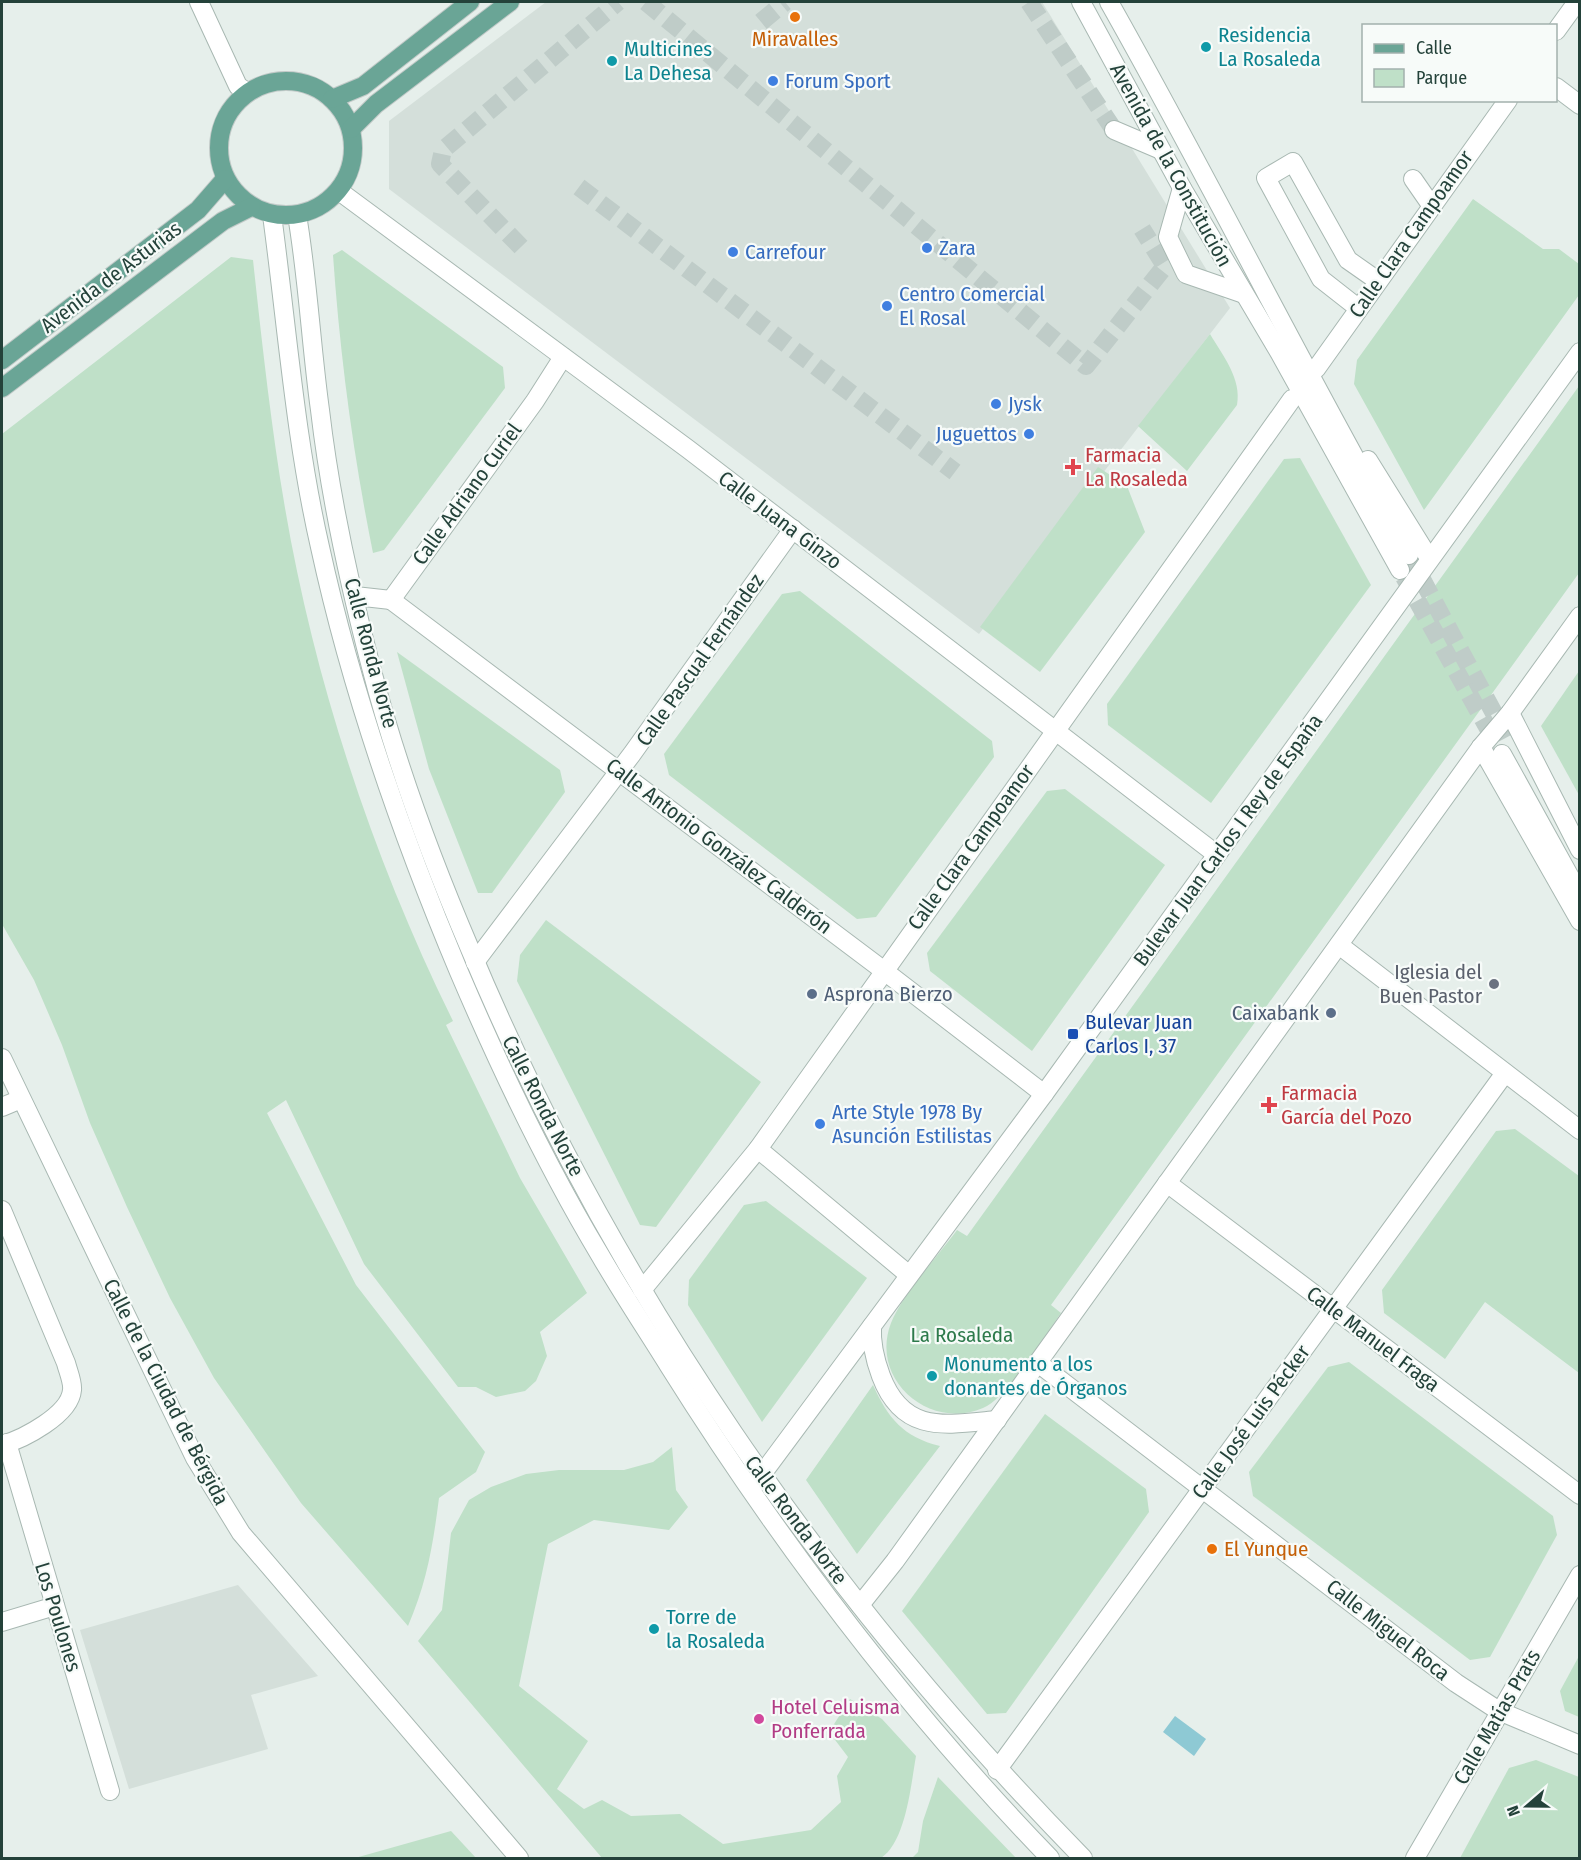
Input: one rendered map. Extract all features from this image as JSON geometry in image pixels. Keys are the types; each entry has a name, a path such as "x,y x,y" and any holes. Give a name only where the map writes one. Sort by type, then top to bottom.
{"main road":[{"path":"332,99 363,86 470,2"},
{"path":"351,129 376,104 510,2"},
{"path":"284,80 304,82 322,90 332,99 351,129 353,161 339,191 320,207 297,215 272,215 251,207 237,195 225,178 218,143 223,123 233,106 247,92 265,84 284,80"},
{"name":"Avenida de Asturias","path":"2,360 198,210 225,178"},
{"name":"Avenida de Asturias","path":"2,388 223,221 251,207"}],"street":[{"path":"199,2 238,86 247,92"},
{"name":"Avenida de la Constitución","path":"1082,2 1182,188 1405,562 1278,312 1184,134 1109,2"},
{"path":"1557,31 1577,2"},
{"path":"1557,88 1580,105"},
{"name":"Calle Clara Campoamor","path":"1316,369 1499,104"},
{"path":"1114,130 1161,150"},
{"path":"1358,308 1321,279 1266,178 1293,162 1348,261 1378,281"},
{"path":"1413,179 1431,205"},
{"path":"1182,188 1168,237 1186,274 1244,294"},
{"name":"Calle Juana Ginzo","path":"339,191 793,530 1056,729 1216,854"},
{"name":"Calle Ronda Norte","path":"272,215 296,415 320,549 351,669 401,828 488,1041 531,1128 598,1252 768,1520 864,1646 979,1784 1050,1858"},
{"name":"Calle Ronda Norte","path":"297,215 321,423 334,500 371,669 404,775 450,902 504,1030 547,1118 642,1290 705,1392 762,1476 860,1605 997,1770 1083,1858"},
{"name":"Avenida de la Constitución","path":"1278,312 1316,369 1429,558"},
{"name":"Avenida de la Constitución","path":"1264,327 1292,399 1401,597"},
{"name":"Bulevar Juan Carlos I Rey de España","path":"749,1490 762,1476 1044,1094 1580,352"},
{"name":"Calle Adriano Curiel","path":"391,600 535,401 563,357"},
{"name":"Calle Clara Campoamor","path":"642,1290 758,1149 883,970 1292,399"},
{"name":"Calle Pascual Fernández","path":"475,962 620,771 793,530"},
{"path":"355,596 391,600"},
{"name":"Calle Antonio González Calderón","path":"391,600 1044,1094"},
{"path":"860,1605 895,1561 1482,747 1579,619"},
{"path":"1510,713 1580,849"},
{"path":"1482,747 1580,921"},
{"path":"1580,871 1506,748 1580,895"},
{"path":"1339,945 1580,1130"},
{"name":"Calle de la Ciudad de Bérgida","path":"2,1058 195,1458 241,1533 519,1858"},
{"name":"Calle José Luis Pécker","path":"997,1770 1505,1073"},
{"path":"2,1107 21,1099"},
{"path":"758,1149 909,1275"},
{"name":"Calle Manuel Fraga","path":"1167,1183 1580,1495"},
{"path":"2,1210 66,1363 73,1388 69,1402 54,1417 4,1444"},
{"path":"872,1326 877,1365 887,1392 906,1414 927,1423 997,1420"},
{"name":"Calle Miguel Roca","path":"1038,1363 1456,1683 1499,1711 1580,1745"},
{"name":"Los Poulones","path":"4,1444 110,1791"},
{"name":"Calle Matías Prats","path":"1414,1858 1580,1575"},
{"path":"2,1622 55,1606"}],"shaded area":[{"name":"Centro Comercial El Rosal","path":"546,2 1042,2 1230,308 979,634 389,189 389,121"},
{"path":"238,1585 318,1676 251,1695 268,1749 129,1789 80,1630"}],"green space":[{"path":"1473,199 1543,249 1559,249 1579,264 1579,295 1424,510 1354,384 1357,360"},
{"path":"342,250 503,367 505,388 384,550 373,553 353,442 339,330 333,255"},
{"path":"231,257 253,260 275,446 285,508 313,640 351,771 398,898 453,1021 446,1025 520,1178 587,1293 540,1332 547,1356 536,1381 525,1391 496,1397 476,1387 458,1387 364,1264 286,1100 267,1113 356,1285 485,1452 476,1472 439,1498 428,1563 408,1626 301,1503 214,1378 170,1298 127,1207 90,1123 62,1045 34,980 2,924 2,434"},
{"path":"1210,334 1234,377 1238,395 1237,405 1187,471 1138,426"},
{"name":"La Rosaleda","path":"1579,386 1579,573 1051,1305 1061,1313 1014,1379 993,1402 983,1408 963,1413 943,1412 925,1406 909,1396 896,1381 889,1364 886,1344 891,1323 903,1300 957,1230 967,1236"},
{"path":"1300,458 1371,585 1211,803 1108,725 1107,704 1284,459"},
{"path":"1098,467 1127,486 1145,532 1040,672 980,627"},
{"path":"800,591 992,741 994,757 876,917 857,919 669,775 664,754 782,594"},
{"path":"397,652 560,770 565,792 492,893 478,893 429,769"},
{"path":"1580,671 1579,795 1541,726"},
{"path":"1065,789 1165,865 1032,1051 930,971 927,953 1047,791"},
{"path":"546,920 761,1082 656,1227 640,1225 517,981 520,955"},
{"path":"1515,1129 1579,1176 1579,1373 1485,1302 1445,1359 1384,1313 1382,1290 1496,1131"},
{"path":"766,1201 867,1278 762,1422 688,1305 689,1280 744,1205"},
{"path":"1349,1362 1553,1516 1557,1535 1490,1657 1470,1660 1253,1496 1249,1472 1328,1367"},
{"path":"873,1385 898,1424 916,1437 940,1446 857,1554 806,1480"},
{"path":"1045,1414 1146,1489 1149,1512 1006,1713 987,1714 902,1611"},
{"path":"672,1447 676,1490 688,1507 669,1530 594,1520 548,1544 519,1686 588,1741 557,1789 584,1809 602,1800 631,1816 680,1814 723,1844 811,1830 841,1802 837,1776 848,1757 829,1732 850,1699 882,1719 916,1756 902,1826 889,1850 881,1858 602,1858 418,1641 442,1610 451,1533 469,1500 491,1487 526,1474 559,1470 624,1470 653,1462"},
{"path":"1579,1656 1580,1717 1565,1711 1560,1691"},
{"path":"1536,1760 1579,1777 1579,1858 1460,1858 1509,1768"},
{"path":"938,1777 1016,1858 912,1858 918,1852 923,1821"},
{"path":"451,1831 476,1858 355,1858"}],"water":[{"path":"1175,1716 1206,1739 1194,1756 1163,1732"}],"tunnel":[{"path":"521,247 440,164 443,150 618,2"},
{"path":"646,2 1086,366 1165,266 1142,229"},
{"path":"761,22 785,2"},
{"path":"1029,2 1114,130"},
{"path":"579,187 955,472"},
{"path":"1409,555 1510,743"},
{"path":"1404,577 1495,741"}],"place":[{"name":"Miravalles","path":"795,17"},
{"name":"Residencia La Rosaleda","path":"1206,47"},
{"name":"Multicines La Dehesa","path":"612,61"},
{"name":"Forum Sport","path":"773,81"},
{"name":"Zara","path":"927,248"},
{"name":"Carrefour","path":"733,252"},
{"name":"Centro Comercial El Rosal","path":"887,306"},
{"name":"Jysk","path":"996,404"},
{"name":"Juguettos","path":"1029,434"},
{"name":"Farmacia La Rosaleda","path":"1073,467"},
{"name":"Iglesia del Buen Pastor","path":"1494,984"},
{"name":"Asprona Bierzo","path":"812,994"},
{"name":"Caixabank","path":"1331,1013"},
{"name":"Bulevar Juan Carlos I, 37","path":"1073,1034"},
{"name":"Farmacia García del Pozo","path":"1269,1105"},
{"name":"Arte Style 1978 By Asunción Estilistas","path":"820,1124"},
{"name":"Monumento a los donantes de Órganos","path":"932,1376"},
{"name":"El Yunque","path":"1212,1549"},
{"name":"Torre de la Rosaleda","path":"654,1629"},
{"name":"Hotel Celuisma Ponferrada","path":"759,1719"}]}
